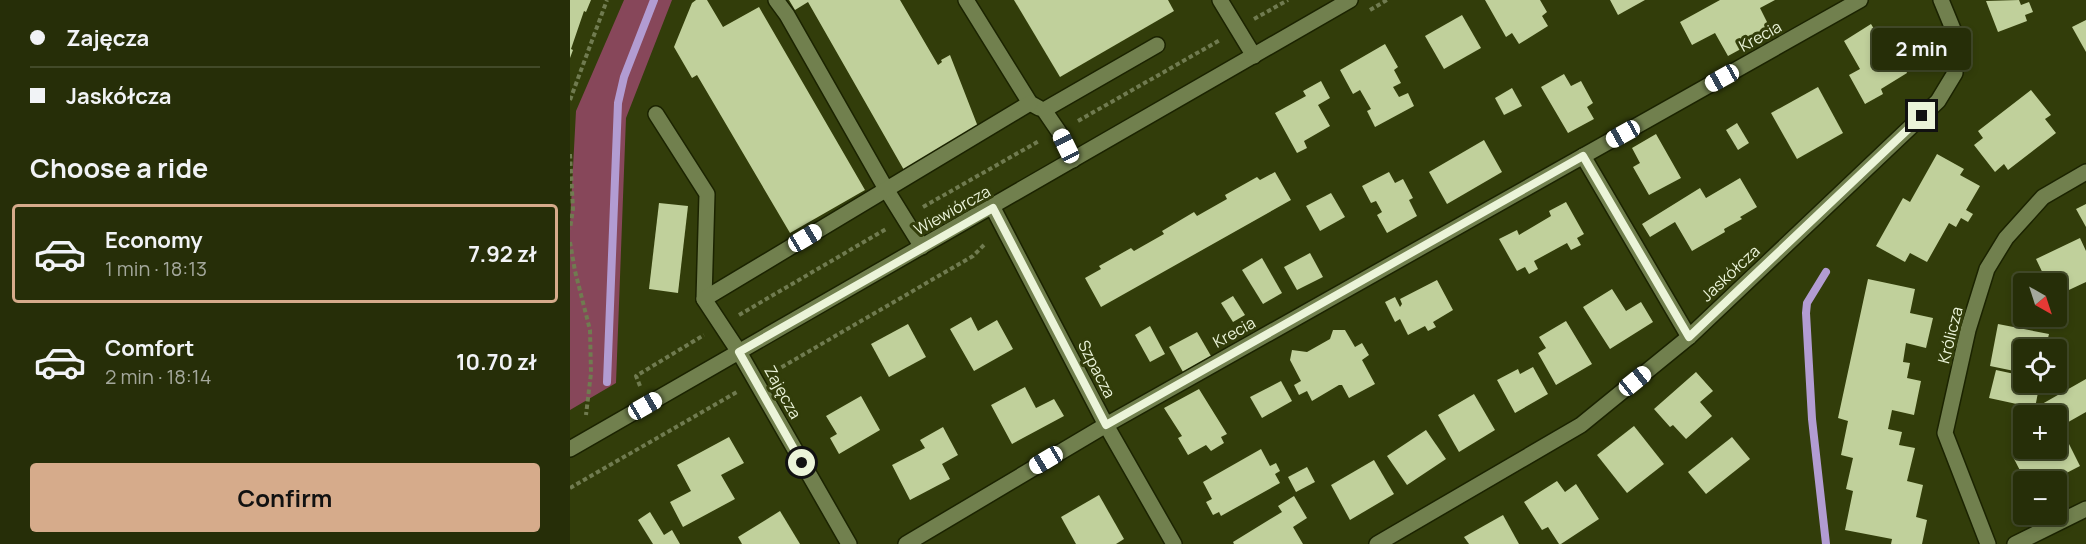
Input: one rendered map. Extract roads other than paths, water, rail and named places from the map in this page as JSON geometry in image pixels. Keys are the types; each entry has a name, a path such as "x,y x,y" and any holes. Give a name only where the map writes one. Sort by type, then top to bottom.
{"street":[{"path":"776,0 787,15 886,189 922,247"},
{"path":"966,0 1030,103 1044,110 1059,132 1073,160"},
{"path":"1220,0 1254,56"},
{"name":"Wiewiórcza","path":"570,449 993,208 1350,0"},
{"name":"Krecia","path":"906,544 1106,425 1860,0"},
{"name":"Jaskółcza","path":"1377,544 1581,425 1689,337 1938,101 1954,73 1955,34 1941,0"},
{"path":"1044,110 1157,45"},
{"path":"704,299 1030,103"},
{"path":"656,114 707,194 704,299"},
{"path":"1583,156 1689,337"},
{"name":"Królicza","path":"1988,544 1945,433 1968,330 1987,269 2006,238 2043,197 2086,172"},
{"name":"Szpacza","path":"993,208 1106,425 1173,544"},
{"name":"Zajęcza","path":"704,299 739,352 849,544"},
{"path":"2015,544 2086,509"}],"waterway":[{"path":"607,382 618,103 624,77 654,0"},
{"path":"1826,272 1807,303 1806,313 1812,419 1826,544"}]}
